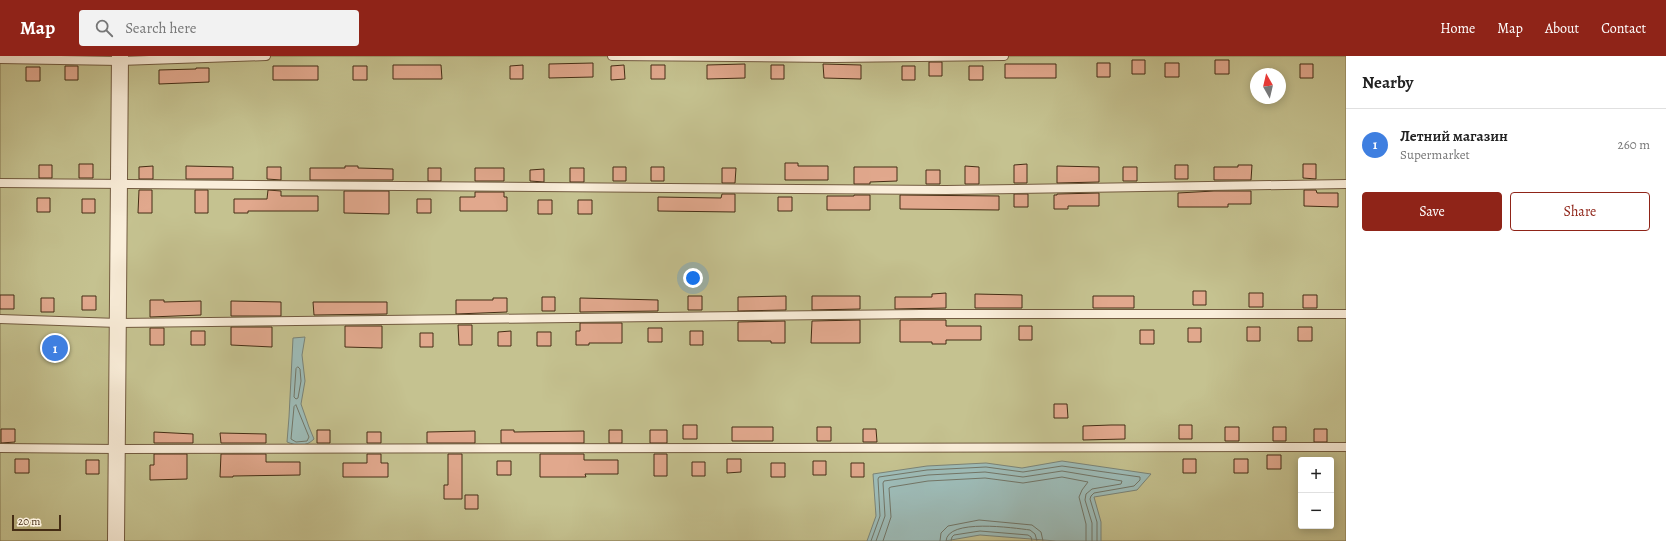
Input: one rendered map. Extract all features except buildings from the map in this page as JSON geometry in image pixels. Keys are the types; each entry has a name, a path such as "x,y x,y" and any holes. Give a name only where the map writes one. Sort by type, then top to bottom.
{"street":[{"path":"116,541 120,58"}],"lane":[{"path":"0,59 266,56"},
{"path":"612,56 834,58 1004,56"},
{"path":"0,183 938,190 1346,184"},
{"path":"0,319 118,323 922,314 1346,314"},
{"path":"0,448 1346,447"}],"shaded area":[{"path":"0,56 1346,56 1346,541 0,541"}],"water":[{"path":"305,337 302,355 305,381 301,404 314,439 305,445 298,445 287,442 293,338"},
{"path":"1062,461 1151,474 1137,490 1094,497 1101,522 1101,541 1056,541 980,535 945,541 867,541 876,516 873,474 927,466 986,463 1022,468"}],"place":[{"name":"Летний магазин","path":"55,348"}]}
